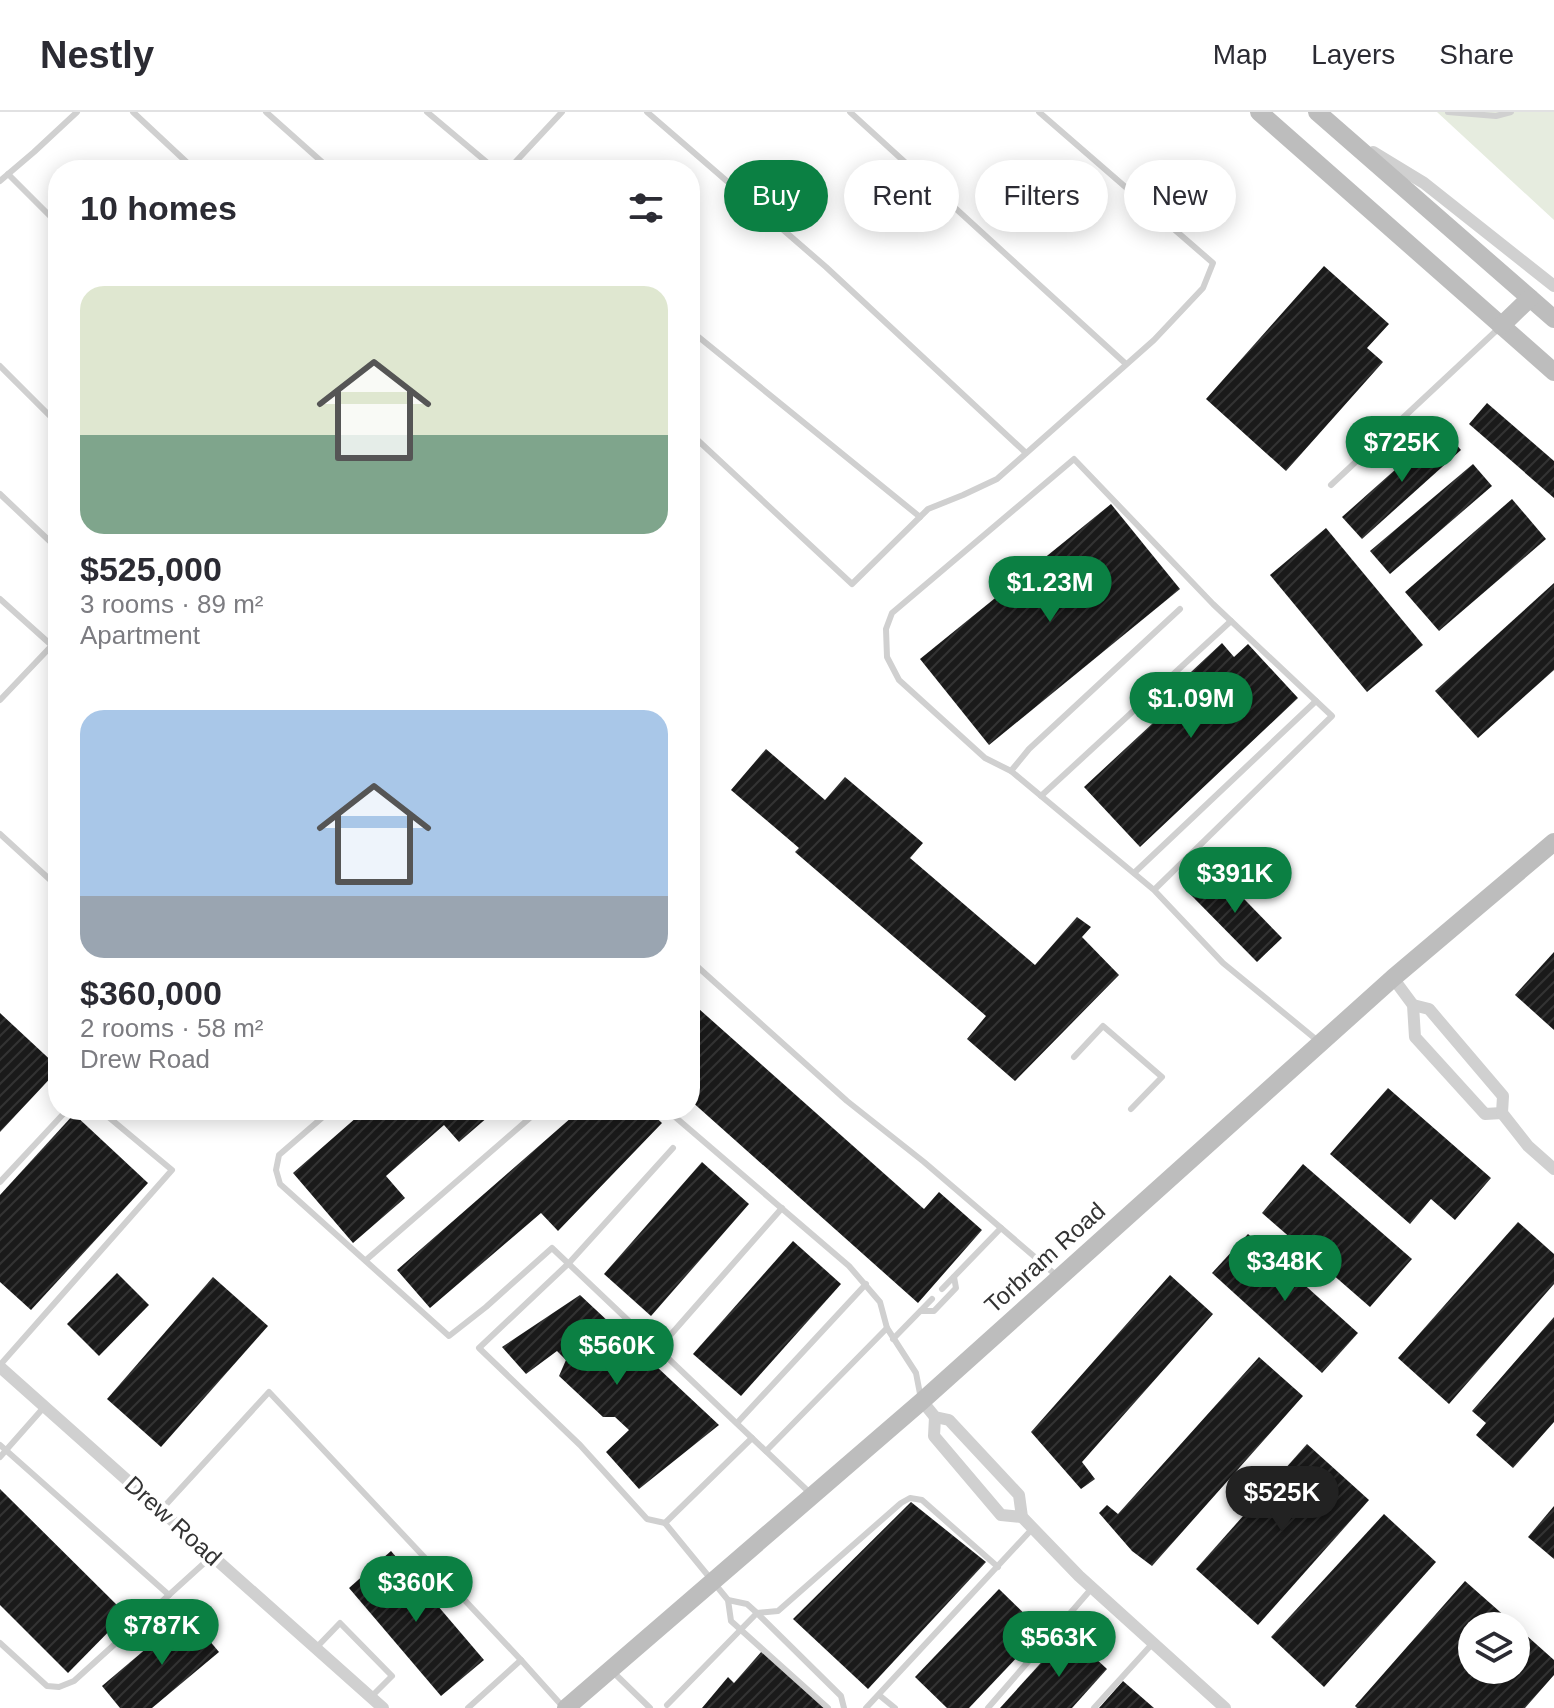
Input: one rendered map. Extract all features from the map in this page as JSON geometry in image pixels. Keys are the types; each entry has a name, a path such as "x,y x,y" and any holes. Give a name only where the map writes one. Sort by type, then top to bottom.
{"main road":[{"path":"1259,112 1554,372"},
{"path":"1317,112 1554,319"},
{"path":"1501,326 1530,298"},
{"name":"Torbram Road","path":"565,1708 922,1401 1393,978 1554,842"}],"street":[{"path":"1339,131 1424,183 1554,286"},
{"path":"1393,978 1413,1005 1415,1037 1485,1114 1502,1113"},
{"path":"1413,1005 1429,1009 1503,1096 1502,1113 1528,1146 1554,1169"},
{"name":"Drew Road","path":"0,1366 383,1708"},
{"path":"922,1401 935,1417 949,1420 1019,1495 1022,1517 1092,1588 1217,1705"},
{"path":"935,1417 934,1436 1001,1515 1022,1517"}],"lane":[{"path":"0,181 77,112"},
{"path":"133,112 184,160"},
{"path":"266,112 320,160"},
{"path":"427,112 484,160"},
{"path":"517,160 562,112"},
{"path":"647,112 826,267 1026,453"},
{"path":"850,112 1126,364"},
{"path":"700,442 852,584 928,509 997,479 1154,340 1203,288 1213,263 1039,112"},
{"path":"1448,112 1496,116 1511,112"},
{"path":"8,174 48,214"},
{"path":"1331,485 1501,326"},
{"path":"700,338 920,517"},
{"path":"0,366 48,414"},
{"path":"1154,890 1332,716 1231,621 1074,459 892,613 886,629 887,657 899,680 985,758 1011,771 1154,890 1223,963 1320,1043"},
{"path":"0,494 48,540"},
{"path":"0,599 48,641"},
{"path":"1011,771 1029,749 1180,609"},
{"path":"1041,796 1231,621"},
{"path":"0,700 48,649"},
{"path":"0,685 8,692"},
{"path":"1134,873 1316,701"},
{"path":"0,834 48,878"},
{"path":"700,969 847,1101 924,1162 1059,1278"},
{"path":"1074,1057 1103,1026 1162,1077 1131,1109"},
{"path":"0,1182 58,1120"},
{"path":"0,1366 172,1170 112,1120"},
{"path":"319,1120 279,1155 276,1170 280,1184 449,1336 552,1248 813,1495"},
{"path":"366,1260 527,1120"},
{"path":"679,1120 866,1284 880,1302 893,1339 916,1373 922,1401"},
{"path":"673,1148 569,1263 479,1348 580,1445 647,1519 665,1523 728,1600 731,1621 828,1708"},
{"path":"659,1348 782,1208"},
{"path":"942,1289 1001,1228"},
{"path":"921,1311 934,1311 956,1288 954,1277"},
{"path":"737,1423 866,1284"},
{"path":"893,1339 932,1299"},
{"path":"766,1451 887,1328"},
{"path":"161,1510 269,1392 565,1708"},
{"path":"0,1457 3,1448 45,1406"},
{"path":"665,1523 752,1438"},
{"path":"3,1448 169,1595"},
{"path":"667,1705 757,1613 778,1611 910,1498 922,1500 998,1567"},
{"path":"866,1708 1033,1528"},
{"path":"0,1643 47,1686 59,1687 74,1681 212,1556"},
{"path":"988,1708 1092,1588"},
{"path":"728,1600 747,1604 757,1613 841,1696 844,1708"},
{"path":"316,1648 340,1623 392,1676 371,1697"},
{"path":"1094,1708 1153,1643"},
{"path":"468,1708 521,1660"},
{"path":"611,1670 650,1708"},
{"path":"879,1695 895,1708"}],"shaded area":[{"path":"1437,112 1554,112 1554,220"}],"building":[{"path":"1324,266 1389,324 1367,348 1383,362 1286,471 1206,399"},
{"path":"1487,403 1554,461 1554,498 1469,424"},
{"path":"1442,428 1461,450 1362,539 1342,517"},
{"path":"1473,464 1492,486 1390,574 1370,551"},
{"path":"1512,499 1546,539 1439,631 1405,592"},
{"path":"1111,504 1180,589 989,745 920,659"},
{"path":"1326,528 1423,645 1367,692 1270,575"},
{"path":"1554,583 1554,670 1478,738 1435,691"},
{"path":"1222,643 1234,657 1248,644 1298,698 1140,847 1084,787 1153,723 1145,715"},
{"path":"766,749 825,800 845,777 923,843 910,858 1035,965 1077,917 1091,927 1082,937 1119,975 1015,1081 967,1039 986,1016 795,852 799,848 731,790"},
{"path":"1214,868 1282,938 1257,962 1189,893"},
{"path":"1554,952 1554,1030 1515,995"},
{"path":"700,1010 924,1209 939,1192 982,1230 918,1303 700,1109"},
{"path":"0,1013 48,1058 48,1081 0,1132"},
{"path":"1388,1088 1491,1178 1455,1220 1431,1199 1410,1224 1330,1154"},
{"path":"69,1120 80,1120 148,1183 31,1310 0,1282 0,1195"},
{"path":"354,1120 484,1120 459,1142 444,1125 386,1176 405,1198 353,1243 293,1173"},
{"path":"569,1120 659,1120 662,1123 558,1231 541,1213 430,1308 397,1270"},
{"path":"702,1162 749,1204 651,1316 604,1274"},
{"path":"1303,1164 1412,1259 1370,1307 1262,1213"},
{"path":"1518,1222 1554,1254 1554,1284 1449,1404 1398,1358"},
{"path":"1248,1234 1358,1333 1322,1373 1212,1273"},
{"path":"793,1241 841,1284 741,1396 693,1354"},
{"path":"117,1273 149,1305 99,1356 67,1324"},
{"path":"1170,1275 1213,1314 1082,1462 1095,1479 1081,1489 1031,1432"},
{"path":"213,1277 268,1326 161,1447 107,1399"},
{"path":"580,1295 719,1425 639,1489 606,1452 629,1430 615,1417 603,1417 559,1376 566,1360 557,1351 526,1374 502,1347"},
{"path":"1554,1317 1554,1422 1513,1468 1476,1435 1486,1423 1472,1411"},
{"path":"1259,1357 1303,1396 1152,1566 1132,1551 1099,1513 1107,1505 1118,1514"},
{"path":"1307,1444 1369,1500 1258,1625 1196,1569"},
{"path":"0,1489 126,1614 68,1673 0,1605"},
{"path":"911,1502 986,1562 868,1689 793,1619"},
{"path":"1554,1506 1554,1559 1528,1537"},
{"path":"1384,1514 1436,1562 1324,1687 1271,1637"},
{"path":"391,1551 484,1660 441,1696 349,1588"},
{"path":"1465,1581 1500,1612 1458,1612 1458,1684 1530,1684 1530,1639 1554,1660 1554,1675 1525,1708 1355,1706"},
{"path":"999,1589 1042,1631 969,1708 947,1708 915,1677"},
{"path":"187,1614 219,1652 152,1708 120,1708 102,1686"},
{"path":"1068,1633 1107,1669 1072,1708 1000,1708"},
{"path":"762,1651 826,1708 702,1708 728,1677 734,1683"},
{"path":"1123,1681 1154,1708 1099,1708"}]}
